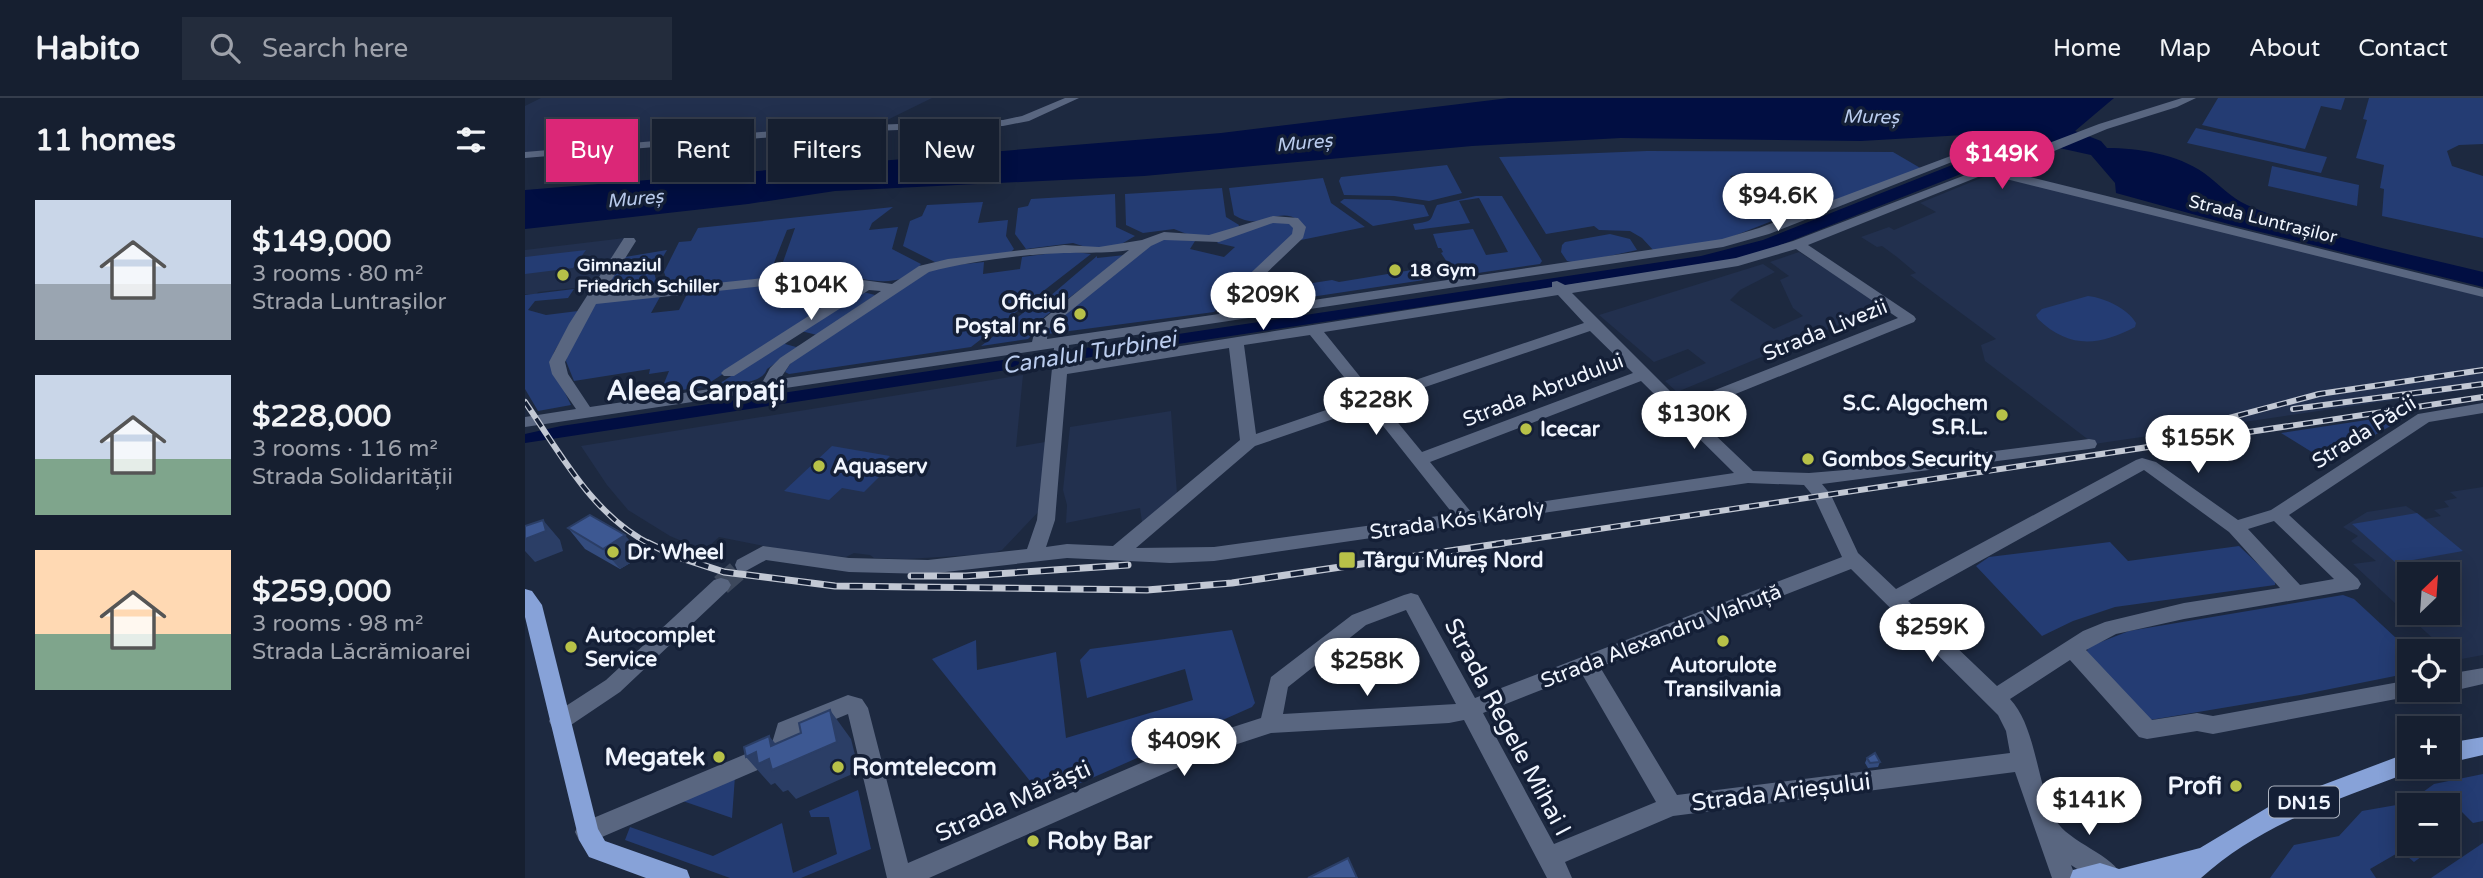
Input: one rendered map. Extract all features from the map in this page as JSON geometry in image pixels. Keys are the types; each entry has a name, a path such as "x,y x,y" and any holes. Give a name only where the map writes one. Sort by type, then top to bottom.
{"main road":[{"path":"525,596 532,605 587,832 597,849 678,878"},
{"path":"2460,751 2483,746"},
{"name":"DN15","path":"2183,878 2206,858 2283,810 2397,767"},
{"name":"DN15","path":"2082,878 2091,875 2116,878 2206,858"}],"street":[{"path":"525,155 824,130 1003,123 1025,119 1074,98"},
{"path":"1062,356 1227,319 1554,281 1706,268 1759,257 2001,169 2119,120 2170,107 2191,98"},
{"path":"525,422 1039,347 1062,356 1236,343 1315,331 1733,240 1764,231 1984,147"},
{"name":"Strada Luntrașilor","path":"2001,169 2033,182 2483,293"},
{"path":"769,387 775,370 785,361 924,269 948,262 1070,248 1107,250 1146,243 1166,234 1202,240 1218,238 1272,219 1295,221 1300,228 1298,235 1225,305 1227,319"},
{"path":"587,414 560,374 557,362 564,345 629,241"},
{"path":"1039,347 1041,328 1146,243"},
{"name":"Strada Livezii","path":"1680,410 1909,319 1798,244"},
{"path":"591,300 833,276 893,288"},
{"path":"1554,281 1593,325 1748,477"},
{"path":"729,373 868,284"},
{"path":"1119,552 1249,442 1593,325"},
{"path":"1315,331 1467,519"},
{"path":"1236,343 1249,442"},
{"path":"1034,555 1047,520 1062,356"},
{"name":"Strada Abrudului","path":"1418,460 1643,375"},
{"name":"Strada Păcii","path":"2235,527 2277,514 2424,418 2481,410"},
{"name":"Strada Kós Károly","path":"744,565 763,553 849,565 928,567 1067,551 1170,556 1214,554 1748,477 1809,479 2089,444"},
{"path":"1895,599 2139,464 2150,466 2235,527 2297,594"},
{"path":"1809,479 1822,495 1854,560 2007,709 2017,731 2023,761 2064,878"},
{"path":"1997,697 2090,637 2134,621 2351,584 2277,514"},
{"name":"Strada Alexandru Vlahuță","path":"1271,724 1449,714 1468,710 1588,666 1854,560"},
{"path":"560,721 613,686 721,585"},
{"name":"Strada Regele Mihai I","path":"1271,724 1278,683 1359,620 1411,600 1560,878"},
{"path":"2072,648 2147,730 2197,722 2213,725 2397,692"},
{"path":"1588,666 1671,806"},
{"path":"2460,680 2483,676"},
{"path":"587,832 780,750 786,743 786,730 854,705 857,708 900,878"},
{"name":"Strada Mărăști","path":"900,878 1206,745 1271,724"},
{"name":"Strada Arieșului","path":"1548,858 1671,806 2023,761"},
{"path":"2045,825 2064,846 2116,878"}],"shaded area":[{"path":"541,98 932,98 886,121 768,119 768,133 754,134 754,119 652,119 652,143 638,144 638,119 546,119 546,151 525,153 525,106"},
{"path":"2218,98 2345,98 2341,110 2321,106 2305,149 2202,125"},
{"path":"2369,98 2483,98 2483,144 2459,145 2447,151 2452,166 2483,176 2483,238 2382,216 2384,189 2380,188 2384,165 2356,158 2367,120 2363,119"},
{"path":"2196,128 2327,157 2321,173 2187,143"},
{"path":"1647,151 1893,152 1922,169 1792,217 1786,215 1788,192 1765,184 1754,173 1730,176 1754,199 1769,196 1779,204 1772,221 1721,241 1654,251 1642,238 1630,231 1599,230 1594,226 1546,234 1499,157"},
{"path":"1447,165 1462,193 1429,201 1394,196 1344,195 1339,181 1341,177"},
{"path":"2272,166 2359,185 2357,206 2268,186"},
{"path":"1991,174 2483,296 2483,387 2094,444 1985,361 1981,345 1996,339 1910,275 1916,273 1897,257 1882,246 1877,247 1861,237 1889,227 1894,230 1936,212 1920,203"},
{"path":"1323,178 1331,203 1365,227 1301,240 1299,220 1291,216 1253,221 1234,215 1229,188"},
{"path":"1222,188 1226,217 1239,225 1238,228 1216,236 1192,236 1174,229 1143,233 1126,225 1125,194"},
{"path":"1115,194 1116,227 1135,236 1118,246 1092,249 1073,243 1026,249 1015,234 1018,208 1028,206 1031,199"},
{"path":"1476,196 1502,196 1542,261 1540,264 1450,277 1444,263 1447,262 1433,234 1473,229 1486,255 1508,252 1479,198 1459,201 1470,223 1415,230 1413,224 1430,219 1437,205"},
{"path":"1344,199 1390,200 1424,205 1429,216 1373,226 1340,202"},
{"path":"983,202 978,223 1008,220 1006,236 1014,249 1011,252 935,262 903,246 910,221 922,216 927,205"},
{"path":"893,207 872,223 869,230 898,227 892,249 921,264 914,272 896,280 864,279 844,275 841,270 798,276 783,262 795,228 787,230 774,263 784,273 783,276 699,286 669,286 664,272 679,242 691,241 698,228"},
{"path":"1272,222 1292,223 1295,234 1214,312 1047,334 1049,325 1159,238 1195,241 1190,249 1224,257 1235,247 1217,243 1219,241"},
{"path":"1610,234 1630,239 1637,250 1577,263 1567,261 1561,252 1565,242"},
{"name":"Gimnaziul Friedrich Schiller","path":"625,238 593,286 538,292 536,295 525,294 525,250"},
{"path":"586,250 573,268 525,274 525,257"},
{"path":"667,250 654,272 657,284 652,288 631,294 600,294 625,257"},
{"path":"1068,251 1091,254 971,347 789,374 785,372 794,358 936,267 984,262 983,274 1020,269 1022,257"},
{"path":"1799,252 1884,306 1677,392 1665,381 1706,363 1688,349 1654,362 1599,315 1763,264 1775,272 1740,290 1730,300 1774,329 1803,316 1793,308 1780,280 1789,276 1770,262"},
{"path":"1125,255 1065,301 1049,297 1097,256"},
{"path":"1418,269 1424,280 1304,298 1300,285 1332,280 1339,282"},
{"path":"1288,272 1289,276 1263,280 1268,301 1285,297 1296,300 1242,307 1241,301 1268,275"},
{"path":"828,281 858,286 703,387 660,393 669,371 649,374 650,369 574,381 566,361 569,349 596,303 661,295 651,313 679,310 688,292"},
{"path":"574,289 568,298 535,301 528,310 546,315 578,311 554,352 551,364 571,405 538,411 525,389 525,295"},
{"path":"863,292 875,295 817,335 801,331"},
{"path":"2088,296 2108,301 2121,308 2136,323 2135,327 2097,341 2073,340 2050,329 2036,315 2042,309"},
{"path":"1037,302 1040,303 1036,307 1049,310 1057,307 1032,327 1028,339 981,346"},
{"path":"789,339 785,344 796,347 805,343 767,369 759,378 717,385"},
{"name":"Aquaserv","path":"1023,375 1016,447 1045,442 1041,509 1002,550 989,554 907,559 874,558 854,553 846,557 795,552 719,537 707,548 691,545 670,536 628,510 607,485 581,446"},
{"path":"1171,411 1177,494 1142,522 1140,508 1066,523 1067,505 1063,490 1070,427"},
{"path":"2413,413 2328,462 2281,433"},
{"path":"832,446 890,456 880,467 887,469 864,492 842,488 829,500 784,491"},
{"path":"2483,487 2483,655 2460,659 2460,639 2433,639 2418,625 2461,625 2461,562 2397,562 2397,605 2353,564 2376,561 2351,541 2358,536 2343,527 2367,512 2406,506 2426,519 2441,516 2434,510 2449,507 2444,501 2457,498 2450,492"},
{"path":"2417,513 2463,551 2396,563 2352,524"},
{"path":"2110,542 2128,561 2239,546 2275,580 2275,585 2115,607 2073,621 2042,636 1976,566 1989,557"},
{"path":"2343,595 2354,599 2397,639 2397,676 2150,720 2086,656 2088,647 2129,631"},
{"path":"1232,630 1255,703 1252,707 1083,782 1042,796 932,659 976,640 977,670 1056,652 1066,738 1193,700 1185,669 1087,698 1080,660 1090,649"},
{"path":"2483,774 2483,821 2473,823 2462,812 2460,813 2460,793 2422,793 2434,784"},
{"path":"735,776 732,818 677,799"},
{"path":"858,790 871,849 801,878 730,878 625,840 630,827 713,856 782,823 793,873 837,854 829,817 811,817 809,811"},
{"path":"2397,805 2397,853 2370,869 2376,878 2270,878 2294,845 2339,836 2362,811"},
{"path":"2483,843 2483,878 2431,878"},
{"path":"2407,856 2422,856 2414,862"}],"water":[{"name":"Mureș","path":"1509,98 2114,98 2075,131 2101,141 2107,148 2145,151 2182,161 2204,173 2241,202 2275,216 2364,243 2483,272 2483,287 2232,225 2116,193 2115,183 2091,155 2009,137 1964,135 1861,141 1621,138 1472,146 1144,176 835,191 748,204 525,229 525,190 652,180 652,182 754,182 754,171 768,170 768,182 886,182 886,160 900,159 900,182 999,182 999,151 1221,133"},
{"path":"2010,139 2046,146 2005,157 1990,150"},
{"name":"Canalul Turbinei","path":"1985,152 1999,159 1773,248 1731,260 525,443 525,434 561,426 1701,256 1763,240"}],"building":[{"path":"590,515 625,535 603,549 568,528"},
{"path":"543,520 546,531 525,539 525,526"},
{"path":"830,710 837,742 772,770 769,759 758,764 756,752 746,757 744,747 769,736 771,746 801,733 799,723"},
{"path":"1875,753 1880,762 1870,763 1867,758"},
{"path":"1348,858 1357,878 1308,878"}],"tunnel":[{"path":"721,585 744,565"}],"railway":[{"path":"2161,436 2319,394 2483,370"},
{"path":"2293,409 2483,384"},
{"path":"1492,545 2483,397"},
{"path":"525,402 595,501 631,533 651,545"},
{"path":"651,545 675,556 724,572 835,586 1147,590 1232,583 1504,543"},
{"path":"911,576 966,576 1128,565"}],"place":[{"name":"18 Gym","path":"1395,270"},
{"name":"Gimnaziul Friedrich Schiller","path":"563,275"},
{"name":"Oficiul Poștal nr. 6","path":"1080,314"},
{"name":"S.C. Algochem S.R.L.","path":"2002,415"},
{"name":"Icecar","path":"1526,429"},
{"name":"Gombos Security","path":"1808,459"},
{"name":"Aquaserv","path":"819,466"},
{"name":"Dr. Wheel","path":"613,552"},
{"name":"Târgu Mureș Nord","path":"1347,560"},
{"name":"Autorulote Transilvania","path":"1723,641"},
{"name":"Autocomplet Service","path":"571,647"},
{"name":"Megatek","path":"719,757"},
{"name":"Romtelecom","path":"838,767"},
{"name":"Profi","path":"2236,786"},
{"name":"Roby Bar","path":"1033,841"}],"district":[{"name":"Aleea Carpați","path":"696,390"}]}
